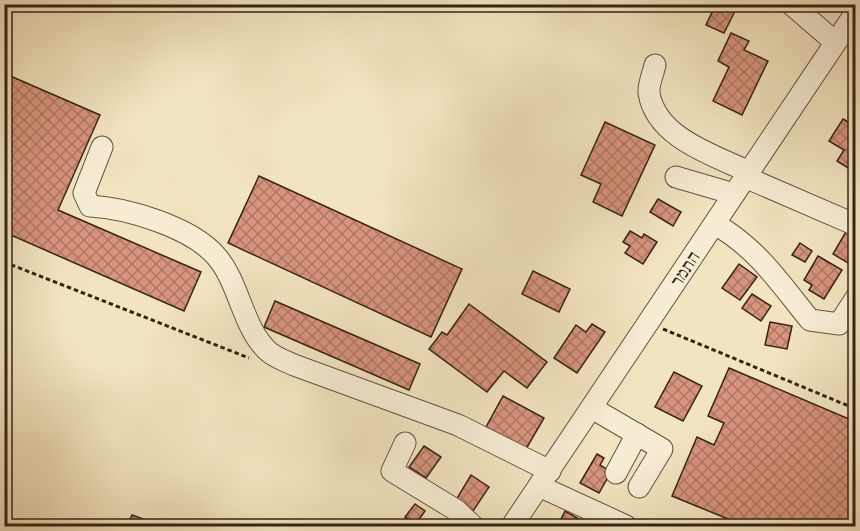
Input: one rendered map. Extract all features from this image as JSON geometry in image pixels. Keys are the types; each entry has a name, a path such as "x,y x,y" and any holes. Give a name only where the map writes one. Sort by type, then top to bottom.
{"street":[{"path":"791,4 834,42"},
{"name":"התמר","path":"512,526 855,12"},
{"path":"655,65 649,92 655,109 666,126 743,181 855,225"},
{"path":"102,147 84,193 90,206 106,207 162,222 216,256 259,338 270,352 294,365 458,425 515,451 545,478 626,526"},
{"path":"676,177 743,181"},
{"path":"715,224 741,239 756,254 810,320 839,324 855,298"},
{"path":"592,408 662,449 639,487"},
{"path":"616,472 637,434"},
{"path":"405,443 392,471 456,510 473,526"}],"path":[{"path":"4,262 249,358"},
{"path":"649,323 855,409"}],"building":[{"path":"716,4 735,11 724,33 706,25"},
{"path":"731,33 749,41 744,50 768,61 742,115 713,101 729,67 718,61"},
{"path":"8,75 100,115 58,210 201,272 184,311 4,232 4,83"},
{"path":"843,119 856,127 856,156 848,168 837,161 844,150 829,141"},
{"path":"605,122 655,145 622,216 593,202 601,184 581,175"},
{"path":"259,176 462,269 431,337 228,243"},
{"path":"658,199 681,212 673,226 650,212"},
{"path":"847,230 856,235 855,267 833,254"},
{"path":"630,231 642,238 644,234 657,242 643,264 625,253 630,246 623,242"},
{"path":"800,243 812,251 805,262 792,255"},
{"path":"818,256 842,270 824,299 809,290 812,285 804,280"},
{"path":"739,264 757,277 740,300 722,288"},
{"path":"533,271 570,289 559,312 522,294"},
{"path":"752,294 771,306 761,321 742,308"},
{"path":"275,301 420,364 409,390 264,327"},
{"path":"469,304 547,362 527,388 504,371 487,392 429,349 442,332 447,335"},
{"path":"770,322 792,326 787,349 765,345"},
{"path":"592,324 605,332 577,373 554,358 576,325 586,332"},
{"path":"729,368 856,422 856,526 745,526 672,496 697,437 714,445 724,423 708,416"},
{"path":"674,372 702,386 683,421 655,407"},
{"path":"503,396 544,418 526,449 486,427"},
{"path":"424,446 441,457 426,478 409,467"},
{"path":"597,454 604,458 600,465 611,472 599,493 580,483"},
{"path":"471,475 489,487 473,511 456,500"},
{"path":"415,504 425,511 416,524 405,517"},
{"path":"565,511 589,525 563,526 565,524 560,521"},
{"path":"132,515 162,526 127,526"}]}
